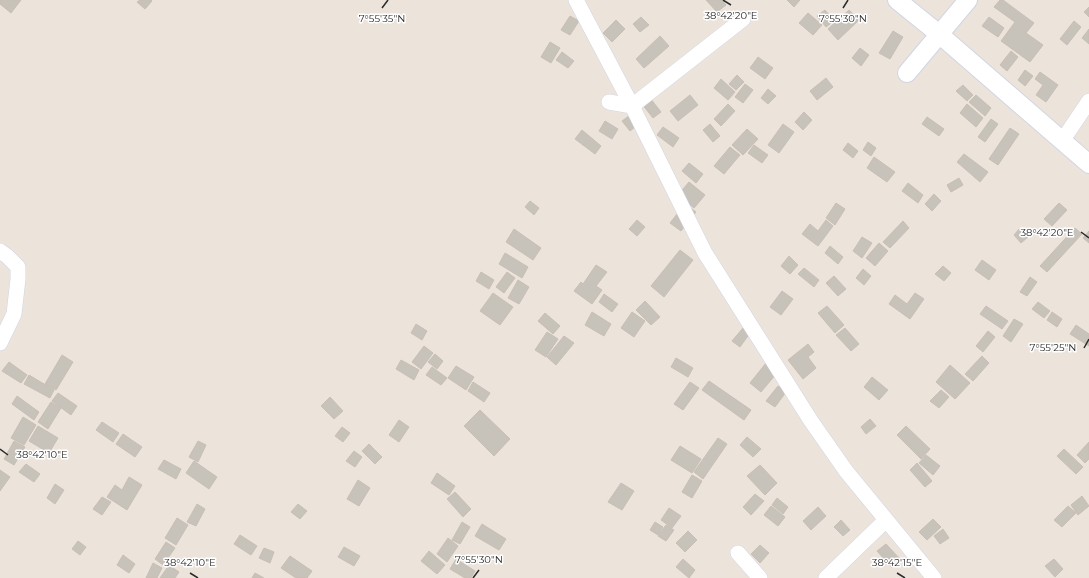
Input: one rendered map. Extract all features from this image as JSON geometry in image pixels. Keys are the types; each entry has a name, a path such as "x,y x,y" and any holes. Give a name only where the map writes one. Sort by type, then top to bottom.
{"street":[{"path":"576,0 632,106 705,253 811,421 846,471 934,578"},
{"path":"897,0 939,34 1089,164"},
{"path":"907,73 968,0"},
{"path":"609,102 632,106 743,19"},
{"path":"1062,141 1089,101"},
{"path":"0,251 18,267 14,314 0,343"},
{"path":"826,578 886,520"},
{"path":"738,553 760,578"}],"building":[{"path":"0,0 21,0 11,13 0,4"},
{"path":"140,0 152,1 145,9 137,2"},
{"path":"706,0 722,0 726,5 717,12"},
{"path":"787,0 800,0 794,7"},
{"path":"1000,0 1003,0 1034,23 1026,33 1043,45 1030,62 1001,41 1015,22 994,7"},
{"path":"1089,7 1089,17 1084,12"},
{"path":"825,10 834,21 826,27 817,16"},
{"path":"849,10 859,20 838,40 828,29"},
{"path":"808,13 822,25 813,35 799,23"},
{"path":"570,16 579,21 570,35 561,30"},
{"path":"641,17 649,25 640,32 633,24"},
{"path":"989,17 1004,28 998,37 982,26"},
{"path":"616,20 625,29 612,42 603,33"},
{"path":"1074,21 1081,27 1067,45 1060,39"},
{"path":"1089,29 1089,44 1082,38"},
{"path":"893,31 903,37 890,59 879,53"},
{"path":"660,36 669,46 644,68 636,59"},
{"path":"550,42 560,48 551,63 541,57"},
{"path":"860,48 869,55 861,66 852,58"},
{"path":"1011,51 1018,57 1007,71 1000,65"},
{"path":"562,52 574,61 568,68 556,60"},
{"path":"758,57 773,68 765,79 750,68"},
{"path":"1025,70 1033,76 1025,86 1018,80"},
{"path":"1040,72 1058,85 1046,102 1036,95 1043,85 1035,79"},
{"path":"737,75 744,82 736,90 729,84"},
{"path":"826,78 833,87 817,100 810,91"},
{"path":"721,79 735,92 728,100 714,88"},
{"path":"745,84 753,90 743,103 735,97"},
{"path":"963,85 973,95 967,101 956,91"},
{"path":"768,89 776,96 768,104 761,98"},
{"path":"690,95 698,105 678,121 670,111"},
{"path":"976,95 991,108 985,116 969,102"},
{"path":"650,98 661,112 653,118 642,104"},
{"path":"728,104 735,111 721,126 714,119"},
{"path":"967,104 983,118 976,127 960,113"},
{"path":"804,112 812,120 803,130 795,122"},
{"path":"633,113 640,123 630,131 622,121"},
{"path":"927,117 944,129 939,136 922,124"},
{"path":"991,119 998,124 985,142 978,137"},
{"path":"605,121 618,129 612,139 599,131"},
{"path":"710,124 720,136 713,142 703,130"},
{"path":"783,124 794,132 779,153 768,145"},
{"path":"663,127 679,138 673,147 657,135"},
{"path":"1010,128 1019,134 998,165 989,159"},
{"path":"747,129 758,139 743,155 732,145"},
{"path":"582,130 601,146 595,154 575,139"},
{"path":"868,142 876,148 871,156 863,150"},
{"path":"848,143 858,151 853,158 843,150"},
{"path":"754,145 768,155 762,163 748,153"},
{"path":"730,147 740,155 724,174 714,166"},
{"path":"964,154 988,172 980,182 957,162"},
{"path":"874,157 895,172 887,182 867,168"},
{"path":"689,163 703,174 696,183 682,171"},
{"path":"959,178 963,185 951,192 947,185"},
{"path":"689,182 705,195 694,208 678,195"},
{"path":"908,183 923,195 918,203 902,191"},
{"path":"934,194 941,201 932,211 925,204"},
{"path":"530,201 539,208 534,215 525,207"},
{"path":"836,203 845,209 835,225 826,218"},
{"path":"1059,203 1067,210 1052,226 1044,219"},
{"path":"685,204 696,212 681,231 670,223"},
{"path":"637,220 645,227 637,236 629,229"},
{"path":"826,220 833,226 818,246 802,234 810,224 818,231"},
{"path":"903,221 909,228 890,248 883,242"},
{"path":"1020,228 1028,237 1021,243 1014,235"},
{"path":"1075,228 1082,234 1047,272 1040,266"},
{"path":"514,229 541,248 533,260 506,242"},
{"path":"1089,231 1089,243 1083,238"},
{"path":"862,237 872,243 862,258 853,251"},
{"path":"879,243 888,251 875,266 866,258"},
{"path":"830,246 843,257 838,264 825,253"},
{"path":"680,250 693,260 664,297 651,286"},
{"path":"505,253 528,267 522,278 499,264"},
{"path":"789,256 798,265 790,274 781,266"},
{"path":"982,260 996,270 989,280 975,270"},
{"path":"596,265 607,272 596,286 602,290 592,304 574,291 581,282 583,284"},
{"path":"943,266 951,273 944,281 935,274"},
{"path":"804,268 819,280 814,287 798,274"},
{"path":"863,269 871,276 864,285 856,278"},
{"path":"481,272 494,280 489,289 476,281"},
{"path":"507,272 515,278 504,293 496,287"},
{"path":"834,276 846,289 838,296 826,283"},
{"path":"1030,277 1037,282 1027,296 1020,292"},
{"path":"518,280 529,287 519,304 508,298"},
{"path":"782,291 793,299 781,315 770,307"},
{"path":"493,293 513,307 500,325 480,311"},
{"path":"915,293 924,299 910,319 889,304 895,295 907,304"},
{"path":"604,294 618,304 612,312 599,302"},
{"path":"645,301 660,317 651,325 636,310"},
{"path":"1038,302 1050,311 1044,318 1032,309"},
{"path":"827,306 844,325 835,333 818,313"},
{"path":"986,306 1008,321 1002,329 980,314"},
{"path":"592,312 611,324 604,336 585,325"},
{"path":"632,312 645,321 634,337 621,328"},
{"path":"1052,312 1062,319 1057,327 1047,320"},
{"path":"545,313 560,326 553,334 538,321"},
{"path":"1014,319 1023,324 1011,342 1003,336"},
{"path":"416,324 427,331 422,340 411,333"},
{"path":"1076,325 1089,334 1089,346 1070,334"},
{"path":"743,328 750,333 740,347 732,341"},
{"path":"845,328 859,344 851,351 836,335"},
{"path":"988,331 995,337 983,352 976,346"},
{"path":"547,332 558,339 546,357 535,350"},
{"path":"564,336 574,343 556,365 547,357"},
{"path":"808,344 814,352 808,357 816,368 803,379 788,360"},
{"path":"424,346 433,353 421,369 412,362"},
{"path":"435,354 443,361 437,369 428,362"},
{"path":"62,355 73,362 56,390 45,384"},
{"path":"982,356 989,363 973,381 965,374"},
{"path":"676,358 693,368 688,377 671,367"},
{"path":"401,360 419,370 414,380 396,369"},
{"path":"9,362 27,375 21,383 2,371"},
{"path":"766,363 777,373 761,392 750,383"},
{"path":"950,365 970,383 955,399 936,382"},
{"path":"456,366 474,377 466,390 448,378"},
{"path":"432,367 447,378 441,385 426,375"},
{"path":"29,375 54,390 50,398 24,384"},
{"path":"872,377 888,390 879,400 864,387"},
{"path":"709,381 751,410 744,420 702,390"},
{"path":"473,382 490,393 484,402 468,391"},
{"path":"690,382 699,388 683,410 674,404"},
{"path":"778,386 786,392 775,407 766,401"},
{"path":"941,390 949,397 939,408 930,401"},
{"path":"58,393 77,406 71,415 52,401"},
{"path":"17,396 39,412 34,420 12,404"},
{"path":"330,397 343,411 334,419 321,406"},
{"path":"51,402 61,408 48,429 38,422"},
{"path":"480,410 510,439 494,456 464,426"},
{"path":"23,417 36,425 24,445 11,438"},
{"path":"870,419 876,426 866,434 861,427"},
{"path":"399,420 409,427 399,442 389,435"},
{"path":"102,422 119,433 113,442 96,430"},
{"path":"38,426 58,438 49,453 29,441"},
{"path":"906,426 930,449 921,459 897,435"},
{"path":"342,427 350,433 343,442 335,436"},
{"path":"123,434 142,447 135,457 116,444"},
{"path":"747,437 761,449 753,457 740,445"},
{"path":"718,438 727,444 703,479 694,472"},
{"path":"14,441 25,447 14,465 4,459"},
{"path":"198,441 206,445 198,462 189,457"},
{"path":"1089,442 1089,459 1085,463 1077,455"},
{"path":"369,444 382,457 375,464 362,451"},
{"path":"680,446 701,459 692,473 671,460"},
{"path":"1064,449 1083,467 1076,474 1057,456"},
{"path":"354,451 362,457 355,467 346,461"},
{"path":"926,455 940,466 933,475 919,463"},
{"path":"164,460 181,469 176,479 158,469"},
{"path":"194,461 217,477 209,489 186,473"},
{"path":"917,463 932,481 925,487 910,470"},
{"path":"26,464 40,474 34,482 19,472"},
{"path":"760,465 777,483 765,495 747,476"},
{"path":"0,470 10,477 0,491"},
{"path":"437,473 455,486 449,495 431,483"},
{"path":"692,475 702,481 692,498 682,492"},
{"path":"129,477 142,485 127,510 107,497 115,485 122,490"},
{"path":"358,480 370,488 359,506 347,499"},
{"path":"621,483 634,491 622,510 608,502"},
{"path":"55,484 64,490 55,504 47,498"},
{"path":"455,492 471,509 463,517 447,499"},
{"path":"755,494 764,501 751,515 743,507"},
{"path":"1082,496 1089,506 1078,515 1071,505"},
{"path":"102,497 111,502 102,515 93,509"},
{"path":"777,498 788,507 783,514 772,505"},
{"path":"197,504 205,509 196,526 187,522"},
{"path":"298,504 307,511 300,519 291,512"},
{"path":"771,506 785,517 778,526 764,515"},
{"path":"1068,506 1076,513 1062,527 1054,520"},
{"path":"818,507 826,516 811,530 803,521"},
{"path":"669,508 681,516 672,528 661,520"},
{"path":"177,518 188,525 176,545 165,538"},
{"path":"933,519 941,527 927,540 919,532"},
{"path":"841,520 850,530 843,536 834,527"},
{"path":"462,522 470,527 460,544 452,540"},
{"path":"655,522 663,527 658,535 650,530"},
{"path":"482,524 506,539 499,550 475,536"},
{"path":"666,525 674,530 666,541 658,536"},
{"path":"943,529 949,538 940,544 934,536"},
{"path":"688,531 697,540 685,552 676,543"},
{"path":"240,535 257,546 251,555 234,544"},
{"path":"448,538 458,546 447,562 437,554"},
{"path":"78,541 86,547 80,555 72,549"},
{"path":"166,542 175,548 163,565 155,559"},
{"path":"886,544 901,560 892,568 877,551"},
{"path":"760,545 769,553 760,563 751,554"},
{"path":"344,547 360,556 354,566 338,557"},
{"path":"264,548 274,552 270,563 259,558"},
{"path":"429,551 445,565 437,574 421,561"},
{"path":"123,555 135,564 129,573 117,565"},
{"path":"290,556 312,571 307,578 296,578 281,568"},
{"path":"456,559 475,571 471,578 465,578 450,569"},
{"path":"683,559 695,570 689,578 676,567"},
{"path":"1054,559 1063,569 1055,577 1045,566"},
{"path":"153,563 162,568 157,578 146,578"},
{"path":"169,565 179,572 175,578 160,578"},
{"path":"255,573 264,578 252,578"}]}
